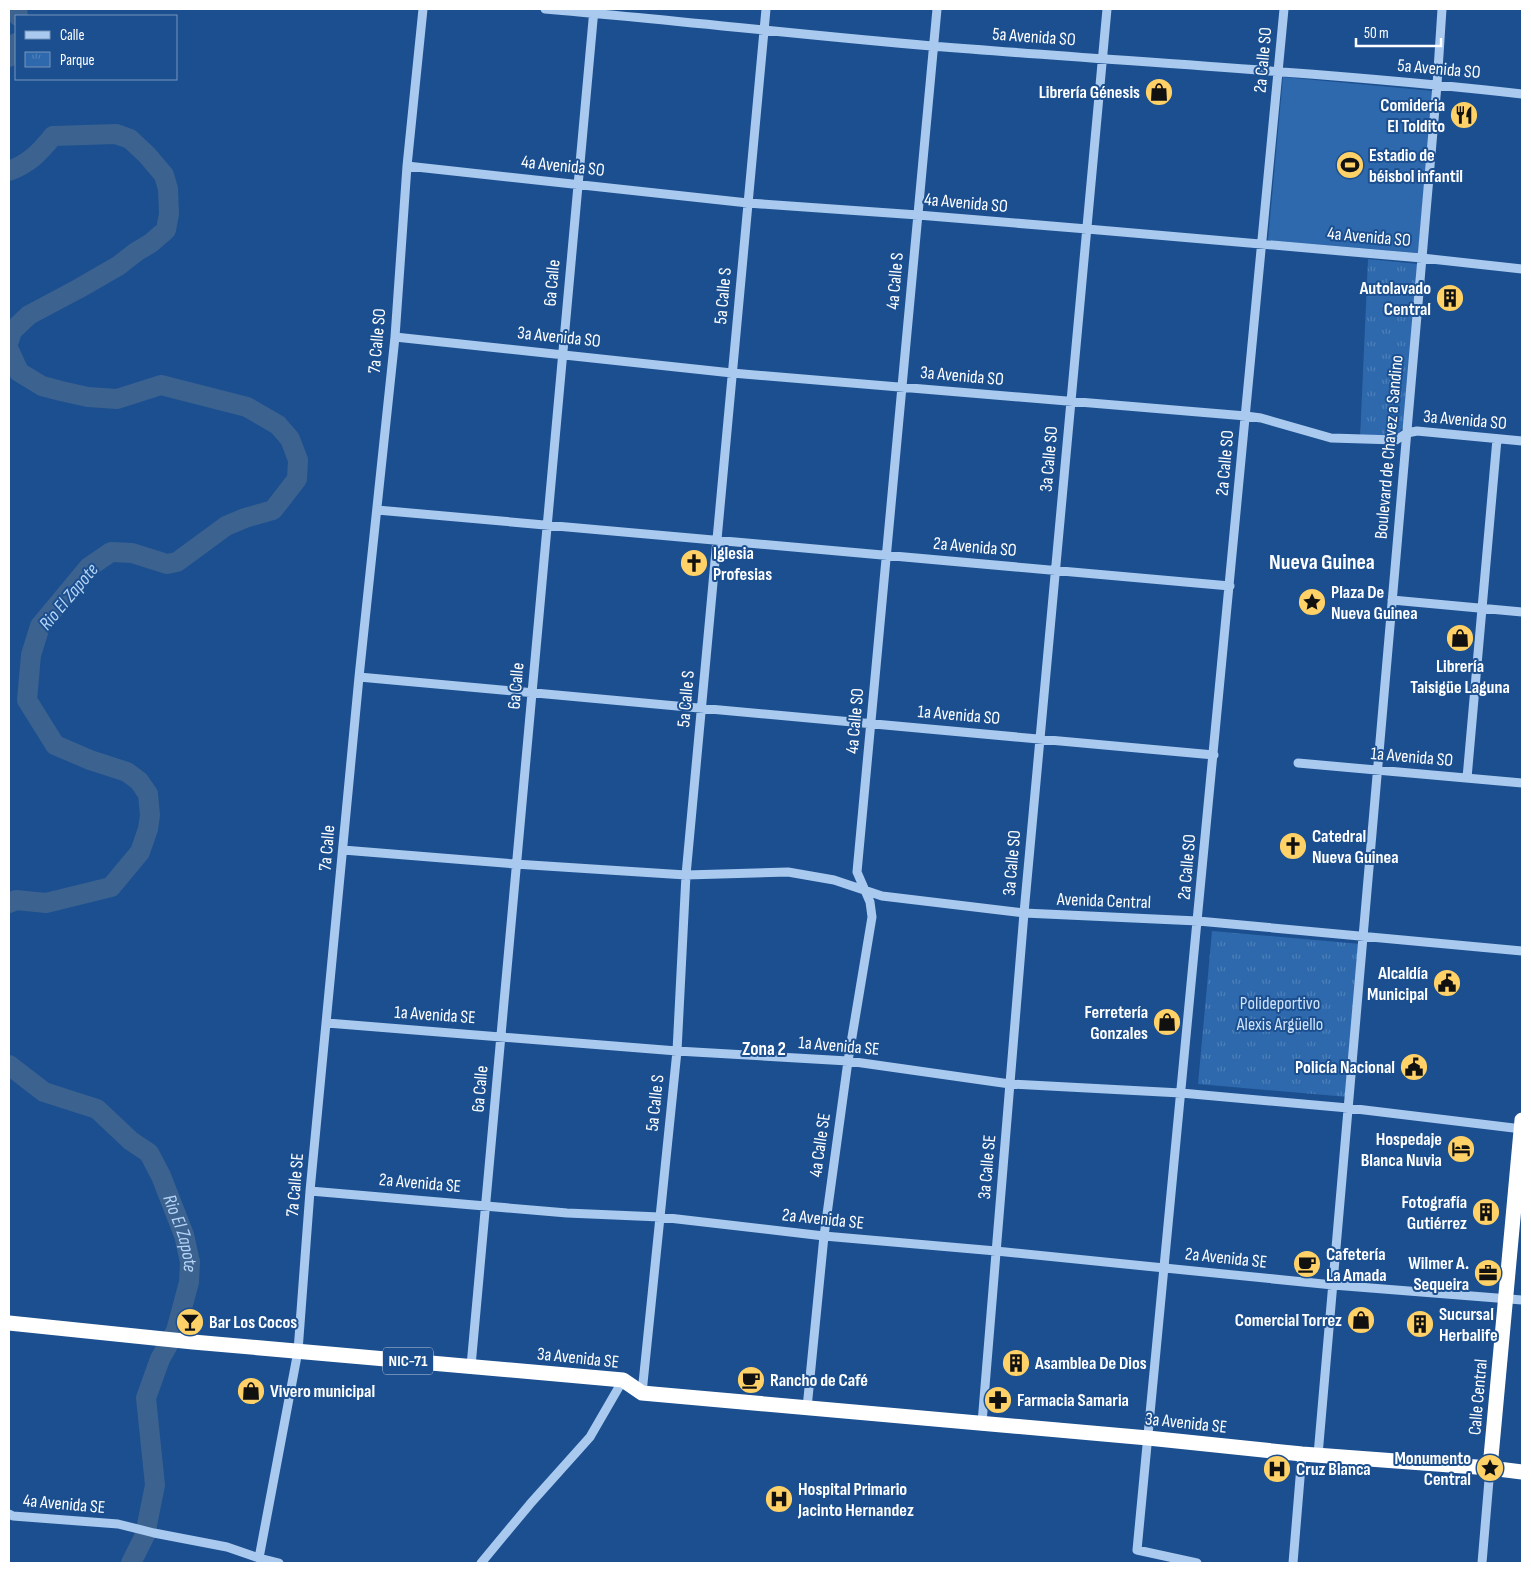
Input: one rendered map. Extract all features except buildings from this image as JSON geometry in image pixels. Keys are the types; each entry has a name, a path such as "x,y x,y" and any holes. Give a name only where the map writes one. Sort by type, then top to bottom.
{"highway":[{"name":"Calle Central","path":"1490,1468 1522,1126"},
{"name":"3a Avenida SE","path":"9,1323 192,1342 623,1380 642,1393 1148,1438 1302,1454 1522,1472"}],"street":[{"name":"7a Calle SO","path":"360,677 395,337 407,166 423,9"},
{"name":"5a Avenida SO","path":"545,9 594,11 764,31 933,46 1437,84 1522,94"},
{"name":"5a Calle S","path":"642,1393 677,1051 686,875 766,9"},
{"name":"4a Calle S","path":"886,555 936,9"},
{"name":"3a Calle SO","path":"1024,913 1107,9"},
{"name":"2a Calle SO","path":"1197,1563 1137,1550 1284,9"},
{"name":"Boulevard de Chavez a Sandino","path":"1318,1455 1442,9"},
{"name":"6a Calle","path":"471,1366 594,11"},
{"name":"4a Avenida SO","path":"407,166 748,203 1087,229 1422,258 1522,269"},
{"name":"3a Avenida SO","path":"395,337 732,373 1246,416 1261,418 1331,438 1396,440 1407,433 1418,431 1522,441"},
{"path":"1467,778 1497,439"},
{"name":"2a Avenida SO","path":"377,510 1230,586"},
{"name":"4a Calle SO","path":"863,889 857,872 886,555"},
{"path":"1392,600 1522,612"},
{"name":"1a Avenida SO","path":"360,677 1214,755"},
{"name":"7a Calle","path":"327,1023 360,677"},
{"name":"1a Avenida SO","path":"1298,764 1522,783"},
{"name":"Avenida Central","path":"343,850 686,875 788,872 834,880 882,896 1024,913 1198,921 1522,950"},
{"name":"4a Calle SE","path":"807,1408 824,1236 848,1061 872,917 870,902 863,889"},
{"name":"3a Calle SE","path":"982,1423 1024,913"},
{"name":"1a Avenida SE","path":"327,1023 677,1051 848,1061 1010,1084 1181,1093 1522,1126"},
{"name":"7a Calle SE","path":"259,1558 298,1351 310,1190 327,1023"},
{"name":"2a Avenida SE","path":"310,1190 567,1213 660,1217 824,1236 996,1251 1333,1285 1522,1300"},
{"path":"481,1563 530,1504 590,1437 623,1380"},
{"path":"1293,1563 1302,1454"},
{"path":"1482,1563 1490,1468"},
{"name":"4a Avenida SE","path":"9,1514 13,1516 118,1524 227,1547 279,1563"}],"green space":[{"name":"Estadio de béisbol infantil","path":"1283,77 1433,91 1418,253 1268,240"},
{"path":"1368,259 1418,264 1404,426 1397,435 1360,439"},
{"name":"Polideportivo Alexis Argüello","path":"1212,931 1361,944 1348,1097 1198,1084"}],"waterway":[{"name":"Rio El Zapote","path":"17,9 18,15"},
{"name":"Rio El Zapote","path":"9,57 15,50"},
{"name":"Rio El Zapote","path":"9,171 23,165 34,157 53,136 116,134 130,139 164,175 168,189 169,214 166,230 151,243 118,266 29,315 12,331 9,341"},
{"name":"Rio El Zapote","path":"9,350 19,372 42,386 61,391 88,397 117,399 161,385 247,407 278,425 290,439 298,460 297,479 273,510 226,526 177,562 167,564 132,553 111,552 89,567 40,626 31,655 27,700 55,745 90,760 127,772 139,781 148,794 150,815 148,829 140,852 111,887 46,903 16,900 9,903"},
{"name":"Rio El Zapote","path":"9,1065 44,1092 97,1109 131,1141 149,1153 161,1176 184,1235 190,1262 189,1282 176,1331 160,1359 146,1398 155,1485 145,1535 131,1563"}],"place":[{"name":"Librería Génesis","path":"1159,92"},
{"name":"Comideria El Toldito","path":"1464,115"},
{"name":"Estadio de béisbol infantil","path":"1350,165"},
{"name":"Autolavado Central","path":"1450,298"},
{"name":"Iglesia Profesias","path":"694,563"},
{"name":"Plaza De Nueva Guinea","path":"1312,602"},
{"name":"Librería Taisigüe Laguna","path":"1460,638"},
{"name":"Catedral Nueva Guinea","path":"1293,846"},
{"name":"Alcaldía Municipal","path":"1447,983"},
{"name":"Ferretería Gonzales","path":"1167,1022"},
{"name":"Policía Nacional","path":"1414,1067"},
{"name":"Hospedaje Blanca Nuvia","path":"1461,1149"},
{"name":"Fotografía Gutiérrez","path":"1486,1212"},
{"name":"Cafetería La Amada","path":"1307,1264"},
{"name":"Wilmer A. Sequeira","path":"1488,1273"},
{"name":"Comercial Torrez","path":"1361,1320"},
{"name":"Bar Los Cocos","path":"190,1322"},
{"name":"Sucursal Herbalife","path":"1420,1324"},
{"name":"Asamblea De Dios","path":"1016,1363"},
{"name":"Rancho de Café","path":"751,1380"},
{"name":"Vivero municipal","path":"251,1391"},
{"name":"Farmacia Samaria","path":"998,1400"},
{"name":"Monumento Central","path":"1490,1468"},
{"name":"Cruz Blanca","path":"1277,1469"},
{"name":"Hospital Primario Jacinto Hernandez","path":"779,1499"}],"district":[{"name":"Nueva Guinea","path":"1322,562"},
{"name":"Zona 2","path":"764,1049"}]}
